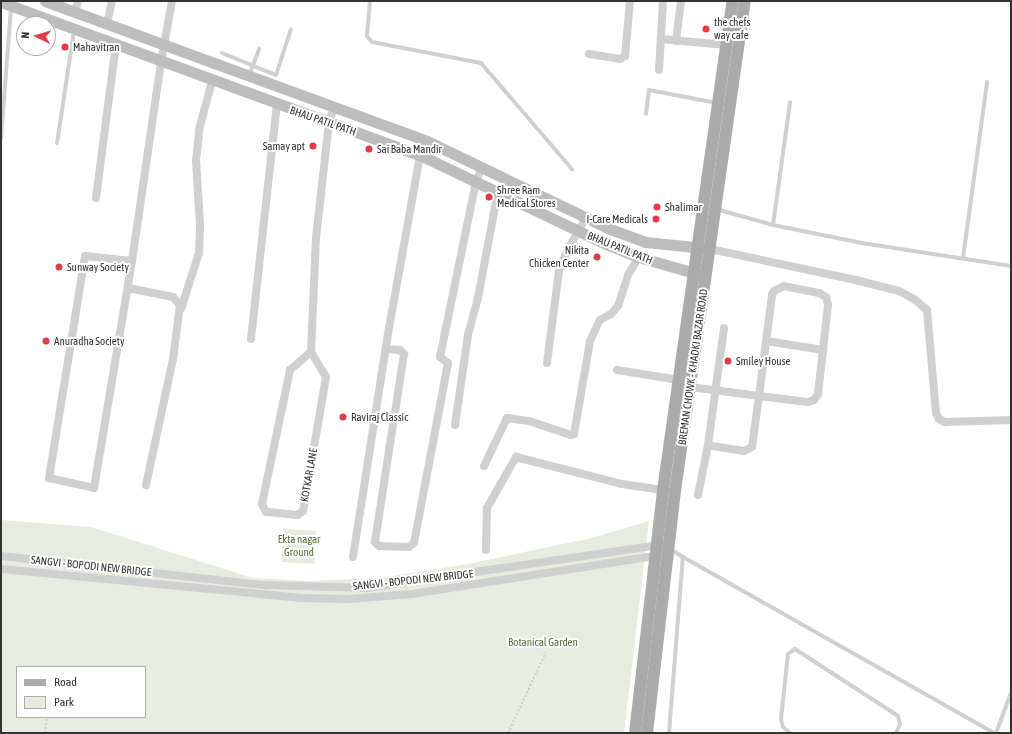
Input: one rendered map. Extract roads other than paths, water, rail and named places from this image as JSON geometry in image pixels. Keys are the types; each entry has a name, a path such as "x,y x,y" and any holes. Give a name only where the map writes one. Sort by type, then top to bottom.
{"main road":[{"name":"BHAU PATIL PATH","path":"45,1 425,141 586,218 645,242 704,248"},
{"name":"BREMAN CHOWK - KHADKI BAZAR ROAD","path":"669,491 680,380 704,248 717,103 733,1"},
{"name":"BREMAN CHOWK - KHADKI BAZAR ROAD","path":"704,248 716,208 745,1"},
{"name":"BHAU PATIL PATH","path":"6,4 277,105 420,155 579,231 639,257 700,275"},
{"path":"517,201 523,188"},
{"name":"BREMAN CHOWK - KHADKI BAZAR ROAD","path":"636,733 669,491 690,388 700,275"},
{"name":"BREMAN CHOWK - KHADKI BAZAR ROAD","path":"647,733 660,550"}],"street":[{"path":"75,12 78,1"},
{"path":"108,24 112,1"},
{"path":"132,261 85,256 49,478 94,488 128,288 132,261 161,62 172,1"},
{"path":"589,54 620,59 625,56 630,1"},
{"path":"658,70 663,1"},
{"path":"676,41 681,1"},
{"path":"661,39 727,45"},
{"path":"96,198 116,45"},
{"path":"146,485 181,310 198,253 200,224 196,161 199,130 212,81"},
{"path":"251,339 277,105"},
{"path":"311,352 316,238 329,123 334,107"},
{"path":"353,557 386,349 420,155 425,141"},
{"path":"386,349 400,350 404,354 375,542 380,546 409,548 414,543 448,363 440,357 476,181 482,168"},
{"path":"455,425 468,335 478,298 498,191"},
{"path":"547,364 559,271 568,249 586,218"},
{"path":"704,248 856,280 899,291 914,298 927,310 936,412 939,419 945,422 1011,420"},
{"path":"484,466 507,418 529,421 571,435 574,434 590,341 600,320 612,314 618,306 628,275 639,257"},
{"path":"690,388 758,396 808,402 814,400 818,394 828,305 826,297 819,293 784,286 776,288 772,295 766,341 758,396 750,450 744,452 708,445"},
{"path":"128,288 173,297 179,301 181,310"},
{"path":"698,495 708,445 724,328"},
{"path":"766,341 823,350"},
{"name":"KOTKAR LANE","path":"311,352 326,377 303,511 297,515 266,512 262,504 290,370 311,352"},
{"path":"617,370 680,380"},
{"path":"486,550 487,508 516,457 622,484 669,491"},
{"name":"SANGVI - BOPODI NEW BRIDGE","path":"1,556 265,585 367,588 606,554 660,550"},
{"name":"SANGVI - BOPODI NEW BRIDGE","path":"1,569 300,598 349,600 412,594 607,564 660,550"}],"lane":[{"path":"370,1 367,36 371,41 481,63 572,169"},
{"path":"1,138 6,4"},
{"path":"222,53 276,75 292,29"},
{"path":"57,143 74,30"},
{"path":"249,76 259,49"},
{"path":"963,258 986,82"},
{"path":"646,114 649,90 717,103"},
{"path":"773,225 790,102"},
{"path":"716,208 773,225 862,243 1011,266"},
{"path":"660,550 683,557 995,733 1011,694"},
{"path":"668,733 683,557"},
{"path":"790,733 783,727 781,718 788,654 795,649 898,716 900,724 896,733"}],"place":[{"name":"the chefs way cafe","path":"706,29"},
{"name":"Mahavitran","path":"65,47"},
{"name":"Samay apt","path":"313,146"},
{"name":"Sai Baba Mandir","path":"369,149"},
{"name":"Shree Ram Medical Stores","path":"489,197"},
{"name":"Shalimar","path":"657,207"},
{"name":"I-Care Medicals","path":"656,219"},
{"name":"Nikita Chicken Center","path":"597,257"},
{"name":"Sunway Society","path":"59,267"},
{"name":"Anuradha Society","path":"46,341"},
{"name":"Smiley House","path":"728,361"},
{"name":"Raviraj Classic","path":"343,417"}],"park label":[{"name":"Ekta nagar Ground","path":"299,546"},
{"name":"Botanical Garden","path":"543,642"}]}
